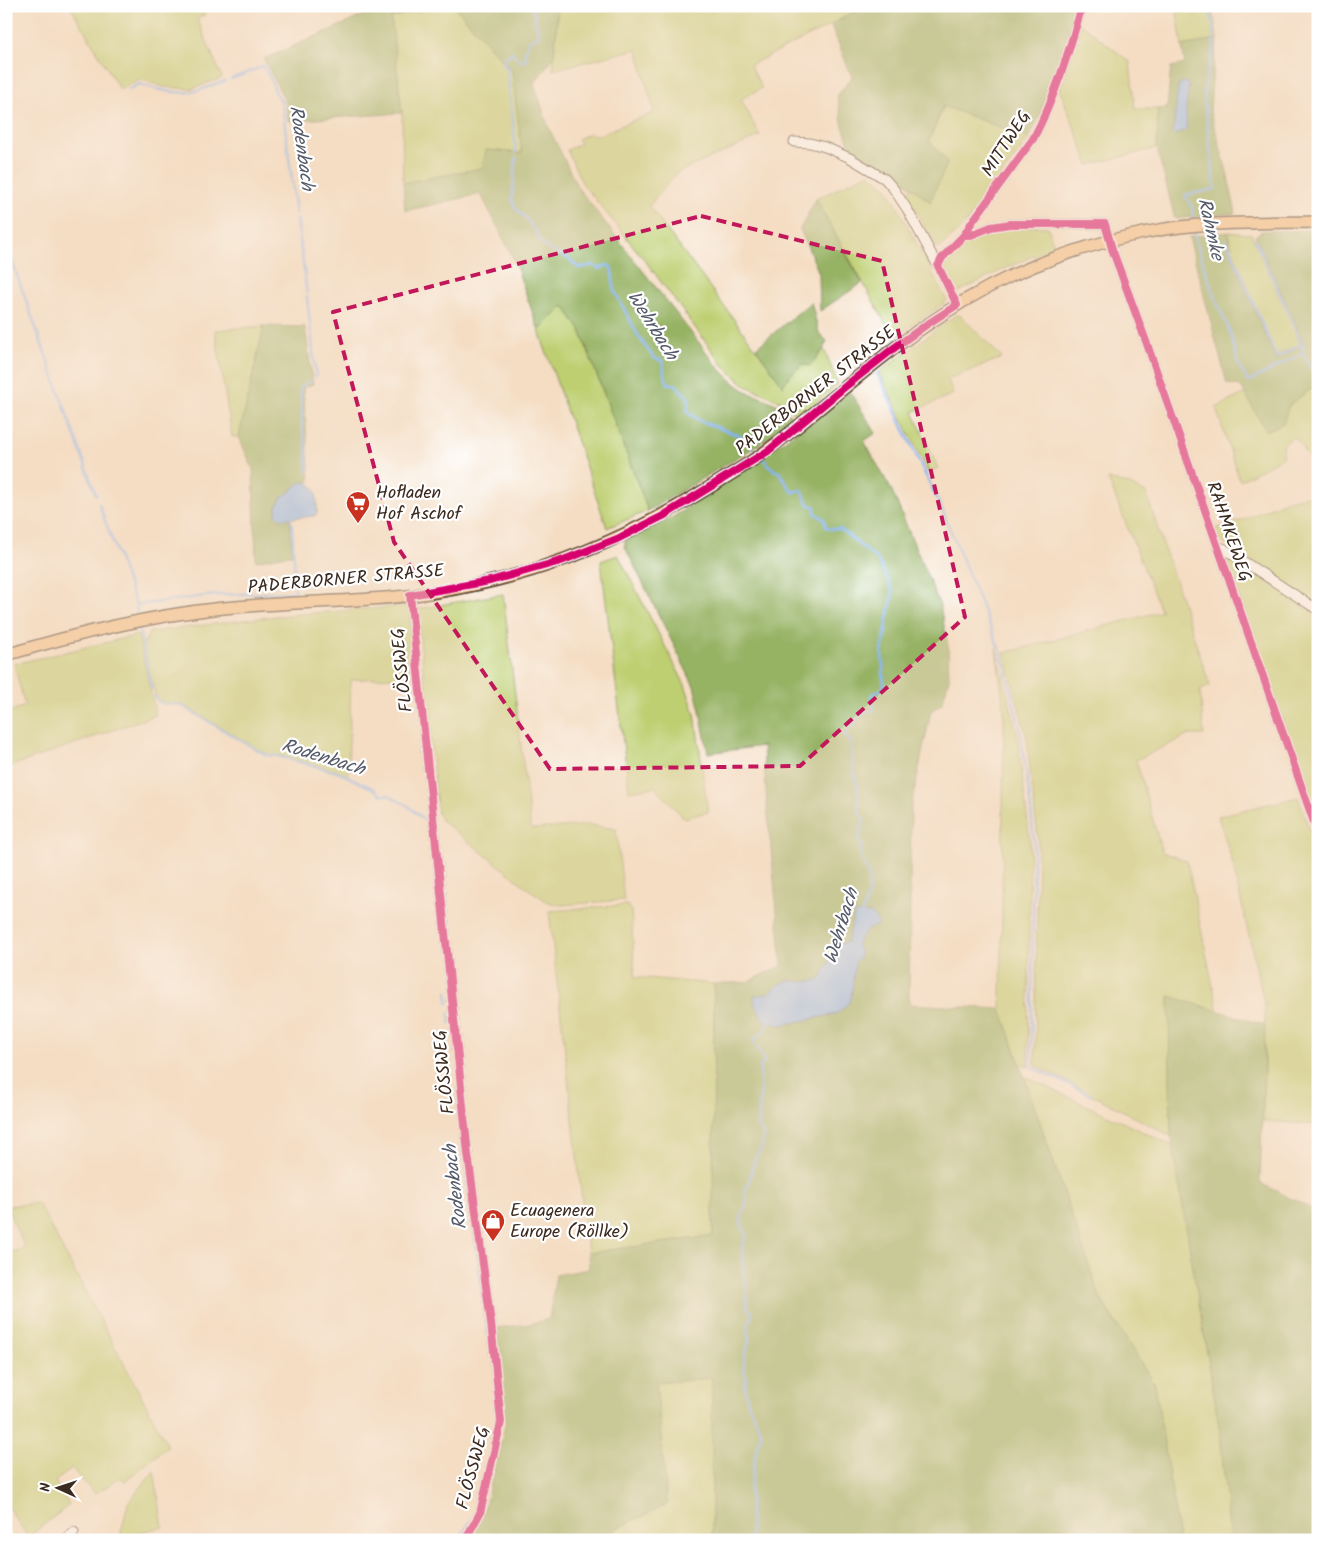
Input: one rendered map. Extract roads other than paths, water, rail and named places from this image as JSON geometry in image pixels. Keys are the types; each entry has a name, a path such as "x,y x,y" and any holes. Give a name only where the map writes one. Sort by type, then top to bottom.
{"main road":[{"name":"PADERBORNER STRASSE","path":"6,655 95,630 178,614 248,606 371,600 410,596 449,590 506,577 561,561 599,546 663,516 757,458 894,348 957,305 994,284 1037,265 1110,241 1150,232 1239,223 1318,222"}],"street":[{"name":"MITTWEG","path":"938,266 942,258 964,236 972,222 1027,148 1041,125 1053,95 1082,6"},
{"path":"794,142 810,143 825,147 850,158 885,179 898,195 938,266 957,305"},
{"name":"MITTWEG","path":"964,236 992,227 1010,224 1105,224 1110,241"},
{"name":"RAHMKEWEG","path":"1110,241 1318,834"},
{"path":"1218,549 1223,548 1318,610"},
{"name":"FLÖSSWEG","path":"410,596 468,1154 491,1323 502,1422 480,1513 464,1540"},
{"path":"65,1540 74,1532"}],"water":[{"path":"1183,82 1186,82 1189,86 1186,108 1187,129 1176,135 1173,133 1178,87"},
{"path":"303,482 312,485 316,493 317,512 315,516 281,519 276,514 277,506 282,497"},
{"path":"855,913 872,914 879,924 865,932 856,946 860,951 860,957 855,963 851,1000 836,1014 781,1025 765,1022 755,1005 754,996 770,993 777,986 788,980 803,982 820,980 838,944 847,942"}],"waterway":[{"name":"Wehrbach","path":"516,152 507,67 503,65 506,57 512,52 520,61 526,61 525,52 528,42 539,36 532,10 533,6"},
{"name":"Rahmke","path":"1194,223 1192,208 1185,195 1215,189 1204,97 1206,77 1214,49 1213,24 1208,6"},
{"name":"Rodenbach","path":"231,79 264,66 271,80 282,103 296,213"},
{"name":"Rodenbach","path":"128,90 139,84 171,92 191,92 225,81"},
{"name":"Wehrbach","path":"516,157 512,199 516,209 526,218 541,243 552,251 568,258 579,268 593,265 599,269 608,265 611,267 615,292 640,339 654,358 663,361 664,373 668,384 675,384 688,398 687,412 702,422 741,436 758,454"},
{"name":"Rodenbach","path":"297,219 307,293"},
{"name":"Rahmke","path":"1194,228 1196,241 1212,291 1231,335 1238,364 1248,382 1303,353 1318,381"},
{"name":"Rahmke","path":"1226,239 1277,358 1301,344"},
{"path":"1255,240 1292,321 1303,347 1303,353"},
{"name":"Rodenbach","path":"6,245 67,414"},
{"name":"Rodenbach","path":"307,297 316,377"},
{"path":"877,373 941,507 1001,653 1020,729 1034,841 1031,1067 1091,1095"},
{"name":"Rodenbach","path":"308,472 306,444 302,428 300,387 311,381"},
{"name":"Rodenbach","path":"68,417 96,495"},
{"name":"Wehrbach","path":"762,458 775,471 780,472 793,492 802,490 807,502 815,507 815,513 824,519 826,527 840,529 878,560 893,591 882,651 884,688 871,695 874,710 866,711 844,734 850,741 854,775 857,782 859,811 864,820 858,840 862,845 861,854 868,876 869,890 861,916"},
{"name":"Rodenbach","path":"99,504 136,605 137,614"},
{"name":"Rodenbach","path":"292,522 295,582"},
{"name":"Rodenbach","path":"136,605 214,595 295,592 295,588"},
{"name":"Rodenbach","path":"139,628 152,689"},
{"name":"Rodenbach","path":"154,696 164,704 180,705 266,755 278,756 340,773 374,789 381,795 388,795 407,805 429,824 430,832"},
{"name":"Rodenbach","path":"437,898 439,912"},
{"name":"Rodenbach","path":"447,992 448,1003"},
{"name":"Rodenbach","path":"449,1014 450,1023"},
{"name":"Wehrbach","path":"751,1540 750,1491 757,1445 761,1432 748,1403 745,1387 744,1359 749,1341 748,1325 752,1312 747,1308 742,1246 747,1235 741,1218 746,1203 744,1190 748,1185 755,1159 762,1146 763,1134 758,1125 761,1087 760,1067 764,1063 753,1041 764,1031 770,1021"},
{"name":"Rodenbach","path":"458,1100 463,1152"},
{"name":"Rodenbach","path":"464,1157 483,1298"},
{"name":"Rodenbach","path":"484,1306 489,1342"},
{"name":"Rodenbach","path":"459,1539 471,1520"}],"place":[{"name":"Hofladen Hof Aschof","path":"358,524"},
{"name":"Ecuagenera Europe (Röllke)","path":"493,1242"}]}
